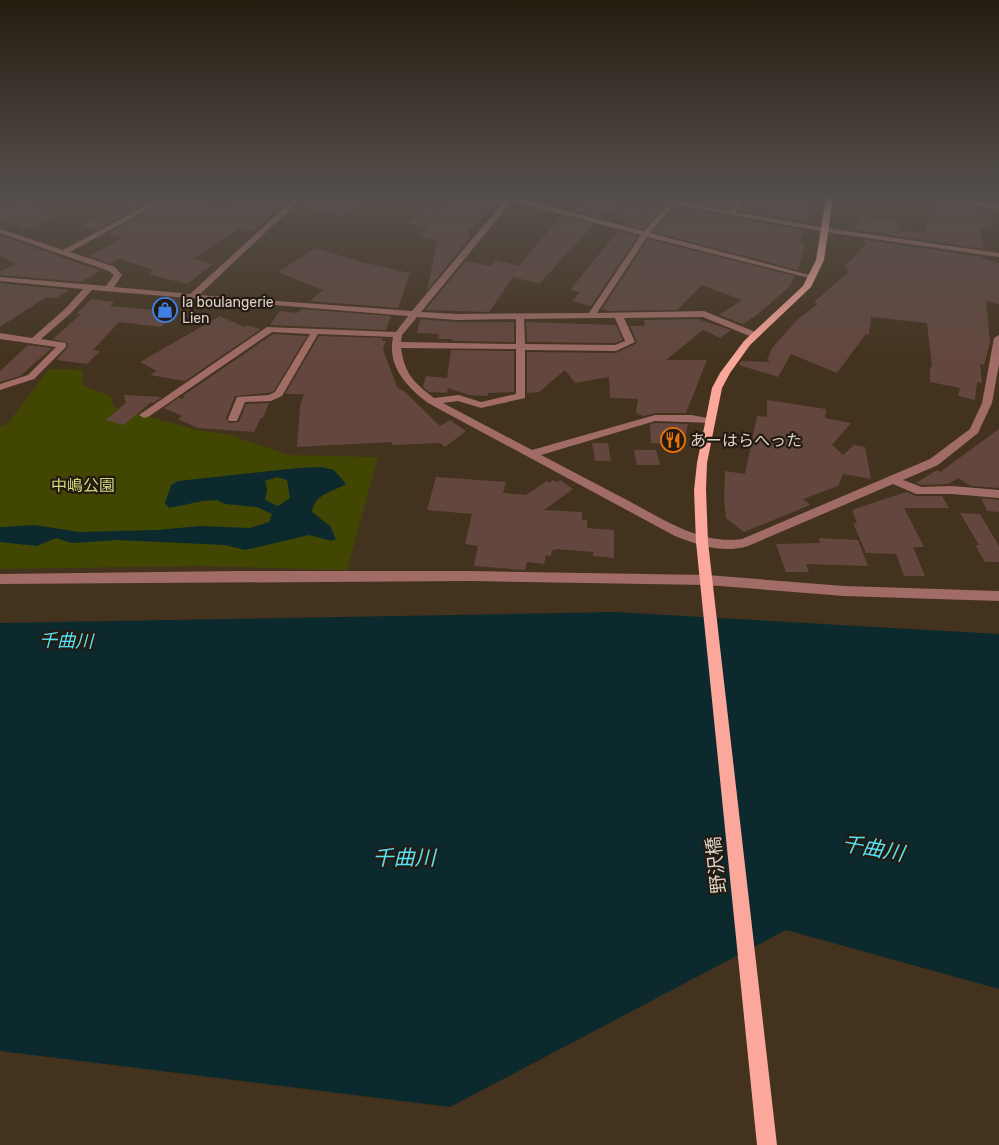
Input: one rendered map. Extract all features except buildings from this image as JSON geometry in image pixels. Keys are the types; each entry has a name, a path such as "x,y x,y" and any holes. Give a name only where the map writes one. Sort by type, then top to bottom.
{"main road":[{"name":"野沢橋","path":"768,1145 702,542 700,490 702,463 709,421 717,388 740,350 754,335 798,298 813,277 822,251"}],"street":[{"path":"192,296 241,251"},
{"path":"466,251 412,315 398,335 396,346 398,361 405,377 414,388 432,401 678,534 702,542 730,546 744,543 934,462 974,430 987,403 999,338"},
{"path":"591,316 634,251"},
{"path":"714,251 813,277"},
{"path":"974,251 999,255"},
{"path":"64,252 116,272 118,275 108,289"},
{"path":"0,279 412,315 520,317 704,314 754,335"},
{"path":"35,340 68,312 89,288"},
{"path":"396,346 616,348 630,342 619,316"},
{"path":"432,401 459,398 481,405 521,396 520,317"},
{"path":"144,415 270,329 398,335"},
{"path":"234,419 241,399 271,398 279,394 315,332"},
{"path":"0,336 63,345 31,377 0,387"},
{"path":"531,454 655,418 691,418 709,421"},
{"path":"893,479 901,485 917,490 960,490 999,494"},
{"path":"0,579 248,576 706,580 844,591 999,596"}],"green space":[{"name":"中嶋公園","path":"49,369 83,370 82,385 111,396 114,407 197,430 231,435 288,455 378,457 347,570 198,566 0,569 0,426 7,424"}],"water":[{"path":"321,467 334,470 346,484 320,497 316,501 312,512 330,526 336,539 332,541 309,535 245,550 225,545 117,540 72,543 56,538 37,546 0,542 0,527 35,525 79,532 157,530 200,526 250,528 269,522 272,514 257,507 225,504 217,500 169,508 165,503 171,485 178,481","holes":["277,477 287,480 290,498 278,506 265,500 267,490 265,481"]},
{"name":"千曲川","path":"615,612 999,634 999,989 786,930 450,1107 0,1051 0,623"}],"place":[{"name":"la boulangerie Lien","path":"165,310"},
{"name":"あーはらへった","path":"673,440"}]}
